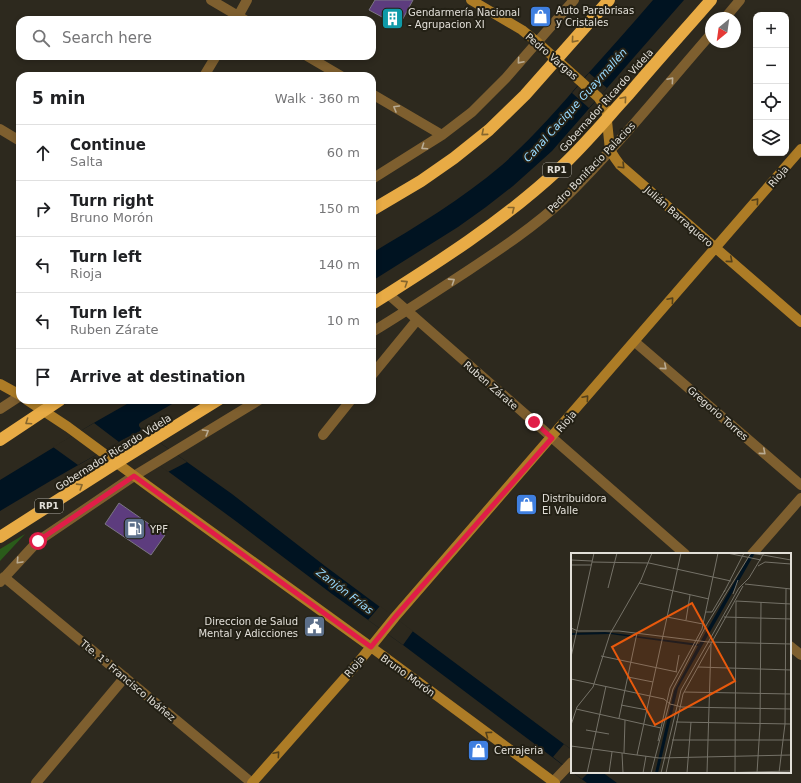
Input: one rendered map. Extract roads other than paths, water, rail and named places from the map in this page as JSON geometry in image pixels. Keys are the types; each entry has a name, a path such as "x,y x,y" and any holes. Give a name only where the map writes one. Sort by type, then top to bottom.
{"highway":[{"path":"376,208 421,181 454,158 489,130 525,95 609,0"},
{"name":"Gobernador Ricardo Videla","path":"376,302 461,246 514,208 559,169 608,117 711,0"},
{"path":"0,440 54,404"},
{"name":"Gobernador Ricardo Videla","path":"0,537 212,404"}],"street":[{"path":"211,0 235,16"},
{"path":"241,16 247,0"},
{"name":"Pedro Vargas","path":"471,0 522,30 557,59 598,97 608,117"},
{"path":"376,176 442,135 472,112 506,78 574,0"},
{"path":"730,12 740,0"},
{"name":"Pedro Bonifacio Palacios","path":"376,330 407,311 500,249 531,227 563,199 610,150 705,41"},
{"path":"206,72 214,60"},
{"path":"314,60 334,72"},
{"path":"376,96 442,135"},
{"path":"608,117 610,150"},
{"path":"0,129 16,139"},
{"name":"Julián Barraquero","path":"610,150 620,165 801,322"},
{"name":"Rioja","path":"252,783 801,150"},
{"name":"Ruben Zárate","path":"388,294 684,553"},
{"path":"376,370 417,320"},
{"name":"Gregorio Torres","path":"635,342 801,485"},
{"path":"0,384 16,394"},
{"path":"0,409 16,399"},
{"name":"Bruno Morón","path":"33,404 371,647 554,783"},
{"path":"2,579 38,541 134,476 252,404"},
{"path":"323,435 349,404"},
{"path":"753,553 801,498"},
{"name":"Tte. 1° Francisco Ibáñez","path":"2,579 125,677 252,783"},
{"path":"791,647 801,655"},
{"path":"36,783 125,677"},
{"path":"554,783 569,765"}],"water":[{"name":"Canal Cacique Guaymallén","path":"653,0 684,0 552,151 513,186 486,207 458,227 376,278 376,251 455,201 487,177 524,144"},
{"name":"Zanjón Frías","path":"127,404 172,404 141,422 139,426 142,430 232,494 325,566 571,749 571,771 124,439 0,511 0,480"},
{"path":"573,773 603,773 617,783 587,783"}],"place":[{"name":"Auto Parabrisas y Cristales","path":"541,16"},
{"name":"Gendarmería Nacional - Agrupacion XI","path":"393,18"},
{"name":"Distribuidora El Valle","path":"527,504"},
{"name":"YPF","path":"135,529"},
{"name":"Direccion de Salud Mental y Adicciones","path":"314,627"},
{"name":"Cerrajeria","path":"479,750"}]}
